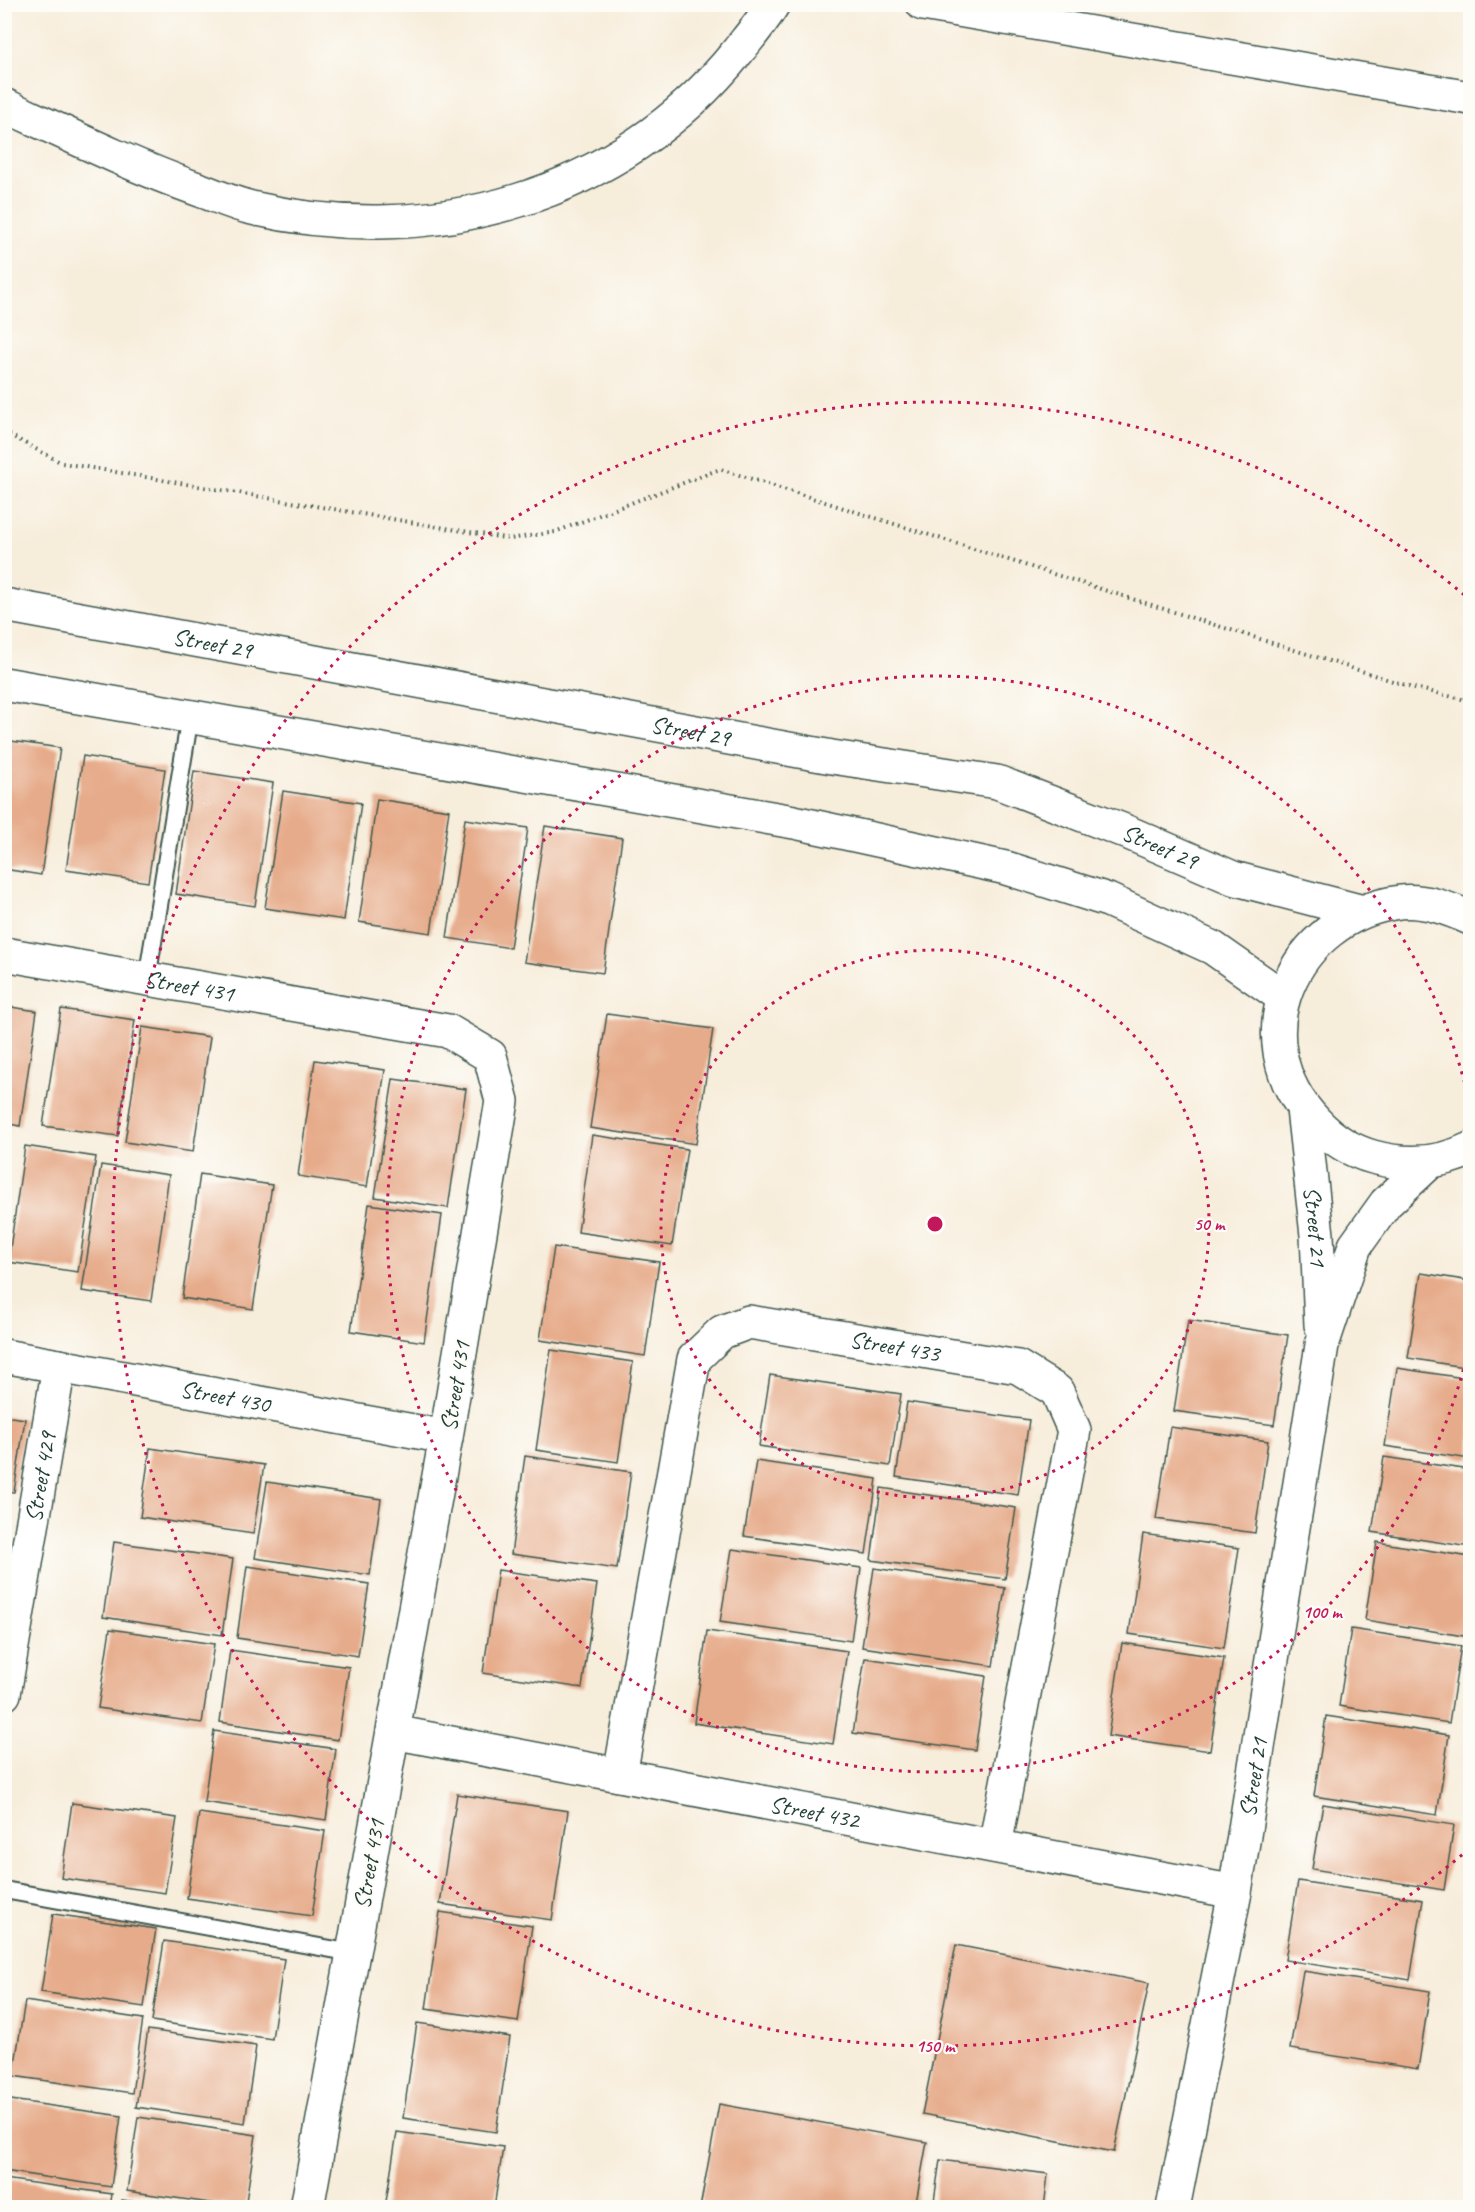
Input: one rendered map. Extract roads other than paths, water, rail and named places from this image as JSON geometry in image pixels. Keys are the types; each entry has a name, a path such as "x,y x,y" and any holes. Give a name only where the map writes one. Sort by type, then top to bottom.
{"main road":[{"path":"4,105 157,175 250,208 328,222 408,221 463,216 520,200 578,179 626,153 676,117 723,70 773,4"},
{"path":"922,4 1470,98"},
{"name":"Street 29","path":"4,605 832,757 997,782 1122,830 1233,878 1359,911"},
{"path":"4,684 794,822 1006,868 1108,900 1213,948 1283,997"},
{"path":"1470,918 1446,907 1402,902 1359,911 1326,932 1300,961 1283,997 1278,1035 1285,1074 1303,1108 1328,1135 1359,1154 1394,1163 1430,1162 1470,1149"},
{"name":"Street 431","path":"4,954 448,1031 490,1056 502,1101 446,1437 308,2208"},
{"name":"Street 21","path":"1303,1108 1317,1234 1322,1345"},
{"name":"Street 21","path":"1173,2208 1235,1892 1322,1345 1355,1246 1386,1203 1430,1162"},
{"name":"Street 433","path":"620,1775 694,1359 722,1332 749,1322 1018,1367 1057,1390 1074,1430 995,1846"},
{"name":"Street 430","path":"4,1356 446,1437"},
{"name":"Street 429","path":"4,1694 59,1366"},
{"name":"Street 432","path":"393,1732 1235,1892"}],"lane":[{"path":"147,979 190,716"},
{"path":"4,1890 353,1953"}]}
